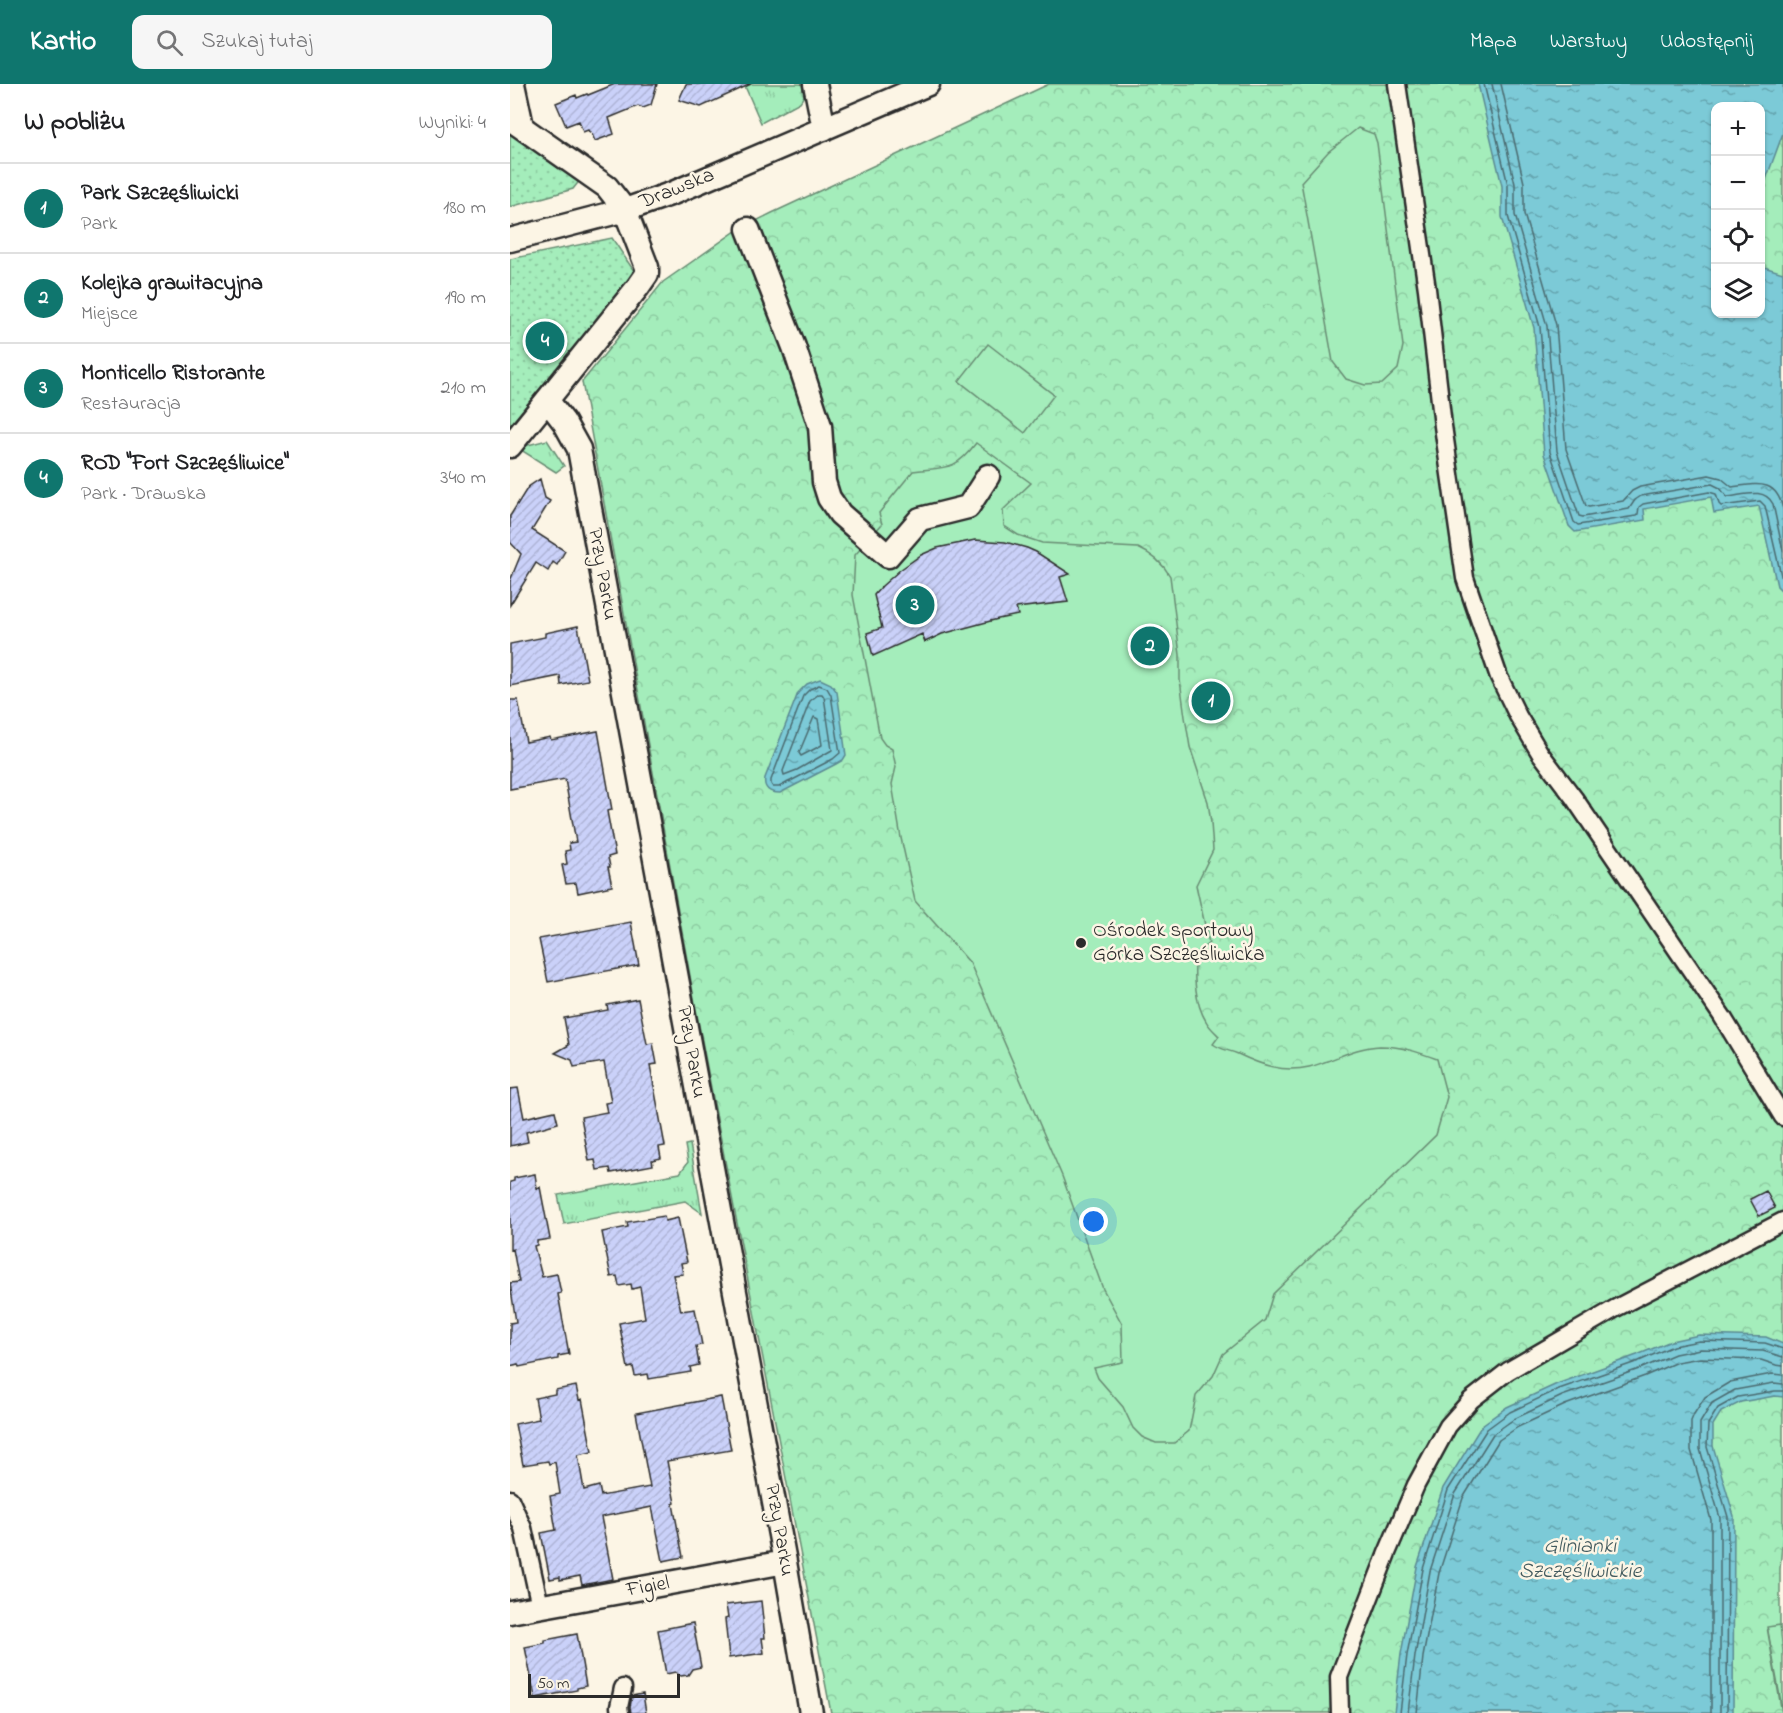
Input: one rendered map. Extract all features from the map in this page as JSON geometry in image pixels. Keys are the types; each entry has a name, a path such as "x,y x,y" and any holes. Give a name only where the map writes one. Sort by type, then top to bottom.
{"street":[{"path":"510,240 625,210 607,187 516,122 513,84"},
{"path":"816,84 824,129"},
{"name":"Drawska","path":"510,446 647,274 646,261 625,210 673,193 928,84"},
{"path":"1396,84 1465,578 1499,677 1540,753 1574,798 1722,1016 1783,1117"},
{"path":"748,229 794,347 820,426 824,482 829,498 840,514 888,556 920,519 968,507 988,476"},
{"name":"Przy Parku","path":"547,400 564,422 579,449 811,1713"},
{"path":"1340,1713 1339,1677 1387,1553 1416,1485 1448,1426 1471,1400 1508,1371 1616,1308 1783,1221"},
{"path":"510,1499 523,1528 540,1606"},
{"name":"Figiel","path":"510,1612 785,1562"},
{"path":"620,1713 623,1688"}],"green space":[{"path":"744,84 802,84 804,96 800,102 761,123"},
{"path":"1049,84 1783,84 1783,1533 1780,1569 1780,1625 1767,1627 1782,1713 831,1713 698,1020 582,382 663,282 736,231"},
{"path":"1358,128 1374,134 1377,143 1403,346 1398,369 1382,384 1365,385 1346,379 1333,362 1301,182 1328,152"},
{"path":"510,132 581,179 573,189 510,207"},
{"path":"612,238 636,274 510,425 510,259"},
{"path":"988,344 1054,395 1025,433 959,381"},
{"path":"547,440 564,466 556,472 521,450 528,445"},
{"name":"Ośrodek sportowy Górka Szczęśliwicka","path":"976,443 1031,483 1003,510 1004,526 1018,535 1042,543 1138,548 1156,559 1170,576 1185,717 1190,747 1208,802 1211,823 1213,850 1196,885 1209,943 1196,954 1195,971 1197,997 1202,1014 1219,1036 1213,1044 1264,1065 1290,1069 1309,1067 1370,1047 1402,1048 1437,1059 1447,1097 1436,1135 1273,1294 1265,1320 1223,1354 1213,1376 1196,1396 1189,1431 1174,1443 1156,1443 1142,1437 1133,1428 1123,1407 1098,1378 1094,1368 1123,1362 1122,1324 1103,1289 1062,1176 970,963 915,901 892,784 896,767 892,749 880,738 853,595 855,555 882,524 879,513 913,471 942,468 956,463"},
{"path":"690,1144 702,1213 685,1201 564,1224 558,1195 680,1173 688,1162 685,1145"},
{"path":"1780,1625 1783,1651 1783,1713 1767,1626"}],"water":[{"path":"1478,84 1783,84 1783,133 1765,182 1765,102 1711,102 1711,318 1765,318 1765,267 1783,273 1783,592 1777,586 1759,506 1714,513 1711,497 1644,509 1645,520 1575,532 1569,526 1544,454 1534,328 1502,217 1502,186"},
{"path":"820,679 831,684 837,692 846,755 843,760 780,793 770,791 766,788 765,778 798,693 807,684"},
{"name":"Glinianki Szczęśliwickie","path":"1699,1335 1766,1337 1783,1344 1783,1397 1775,1396 1741,1402 1721,1412 1713,1425 1713,1446 1734,1516 1733,1713 1394,1713 1401,1654 1417,1567 1443,1488 1482,1425 1507,1407 1557,1384 1671,1341"}],"building":[{"path":"615,84 657,84 651,105 643,108 638,106 609,118 614,134 595,141 591,132 588,130 583,132 579,121 566,126 556,103 576,95 577,98 588,95"},
{"path":"686,84 751,84 701,107 679,100"},
{"path":"540,479 545,498 550,501 532,530 565,551 557,565 553,562 548,571 536,563 510,605 510,581 521,554 510,542 510,516 528,487"},
{"path":"975,540 1005,542 1027,548 1070,574 1060,577 1068,602 1016,608 1018,615 942,634 925,642 922,634 873,656 867,633 882,628 874,595 900,570 921,555 937,548"},
{"path":"578,626 588,680 561,685 560,676 510,686 510,644 545,637 545,633"},
{"path":"1162,628 1164,659 1138,662 1135,631"},
{"path":"510,700 518,700 526,742 598,731 612,810 607,811 615,855 608,857 612,886 578,893 576,883 566,884 562,865 567,864 565,851 570,850 569,843 576,842 565,779 510,789"},
{"path":"631,922 639,965 548,982 539,939"},
{"path":"638,999 647,1044 653,1043 657,1064 650,1065 665,1146 659,1147 661,1158 652,1160 653,1165 611,1173 610,1168 597,1170 595,1160 589,1161 581,1117 607,1112 605,1103 611,1102 604,1062 574,1067 572,1060 555,1053 569,1045 564,1018 608,1010 607,1005"},
{"path":"518,1088 524,1118 555,1111 558,1123 526,1132 528,1142 510,1146 510,1089"},
{"path":"535,1174 537,1188 540,1187 550,1239 537,1241 537,1245 534,1246 542,1277 557,1274 561,1293 558,1294 569,1354 558,1356 558,1359 519,1367 518,1364 510,1366 510,1323 516,1322 510,1283 519,1282 513,1249 510,1250 510,1182 514,1181 514,1178"},
{"path":"1766,1191 1775,1208 1759,1216 1750,1199"},
{"path":"664,1216 665,1221 678,1218 687,1262 681,1263 683,1274 673,1275 681,1311 695,1309 702,1345 696,1346 699,1365 690,1367 691,1372 649,1379 648,1374 635,1376 633,1367 628,1368 619,1323 645,1318 640,1287 632,1289 631,1284 619,1286 617,1276 611,1277 602,1232 628,1227 627,1222"},
{"path":"576,1386 579,1400 582,1399 592,1452 578,1455 584,1490 599,1486 601,1496 650,1487 636,1413 721,1397 731,1450 667,1461 683,1557 663,1561 652,1507 601,1517 613,1579 582,1585 580,1576 560,1580 560,1577 550,1579 541,1533 556,1530 550,1496 560,1494 555,1462 523,1465 515,1424 539,1419 535,1398 555,1394 555,1390"},
{"path":"761,1601 765,1638 762,1638 764,1653 729,1658 726,1605"},
{"path":"693,1623 701,1667 692,1669 688,1675 681,1676 675,1672 666,1674 658,1630"},
{"path":"577,1634 586,1686 577,1688 577,1690 535,1698 525,1647 545,1643 545,1640"},
{"path":"643,1694 646,1713 631,1713 632,1696"}],"place":[{"name":"ROD \"Fort Szczęśliwice\"","path":"545,341"},
{"name":"Monticello Ristorante","path":"915,605"},
{"name":"Kolejka grawitacyjna","path":"1150,646"},
{"name":"Park Szczęśliwicki","path":"1211,701"},
{"name":"Ośrodek sportowy Górka Szczęśliwicka","path":"1081,943"}]}
